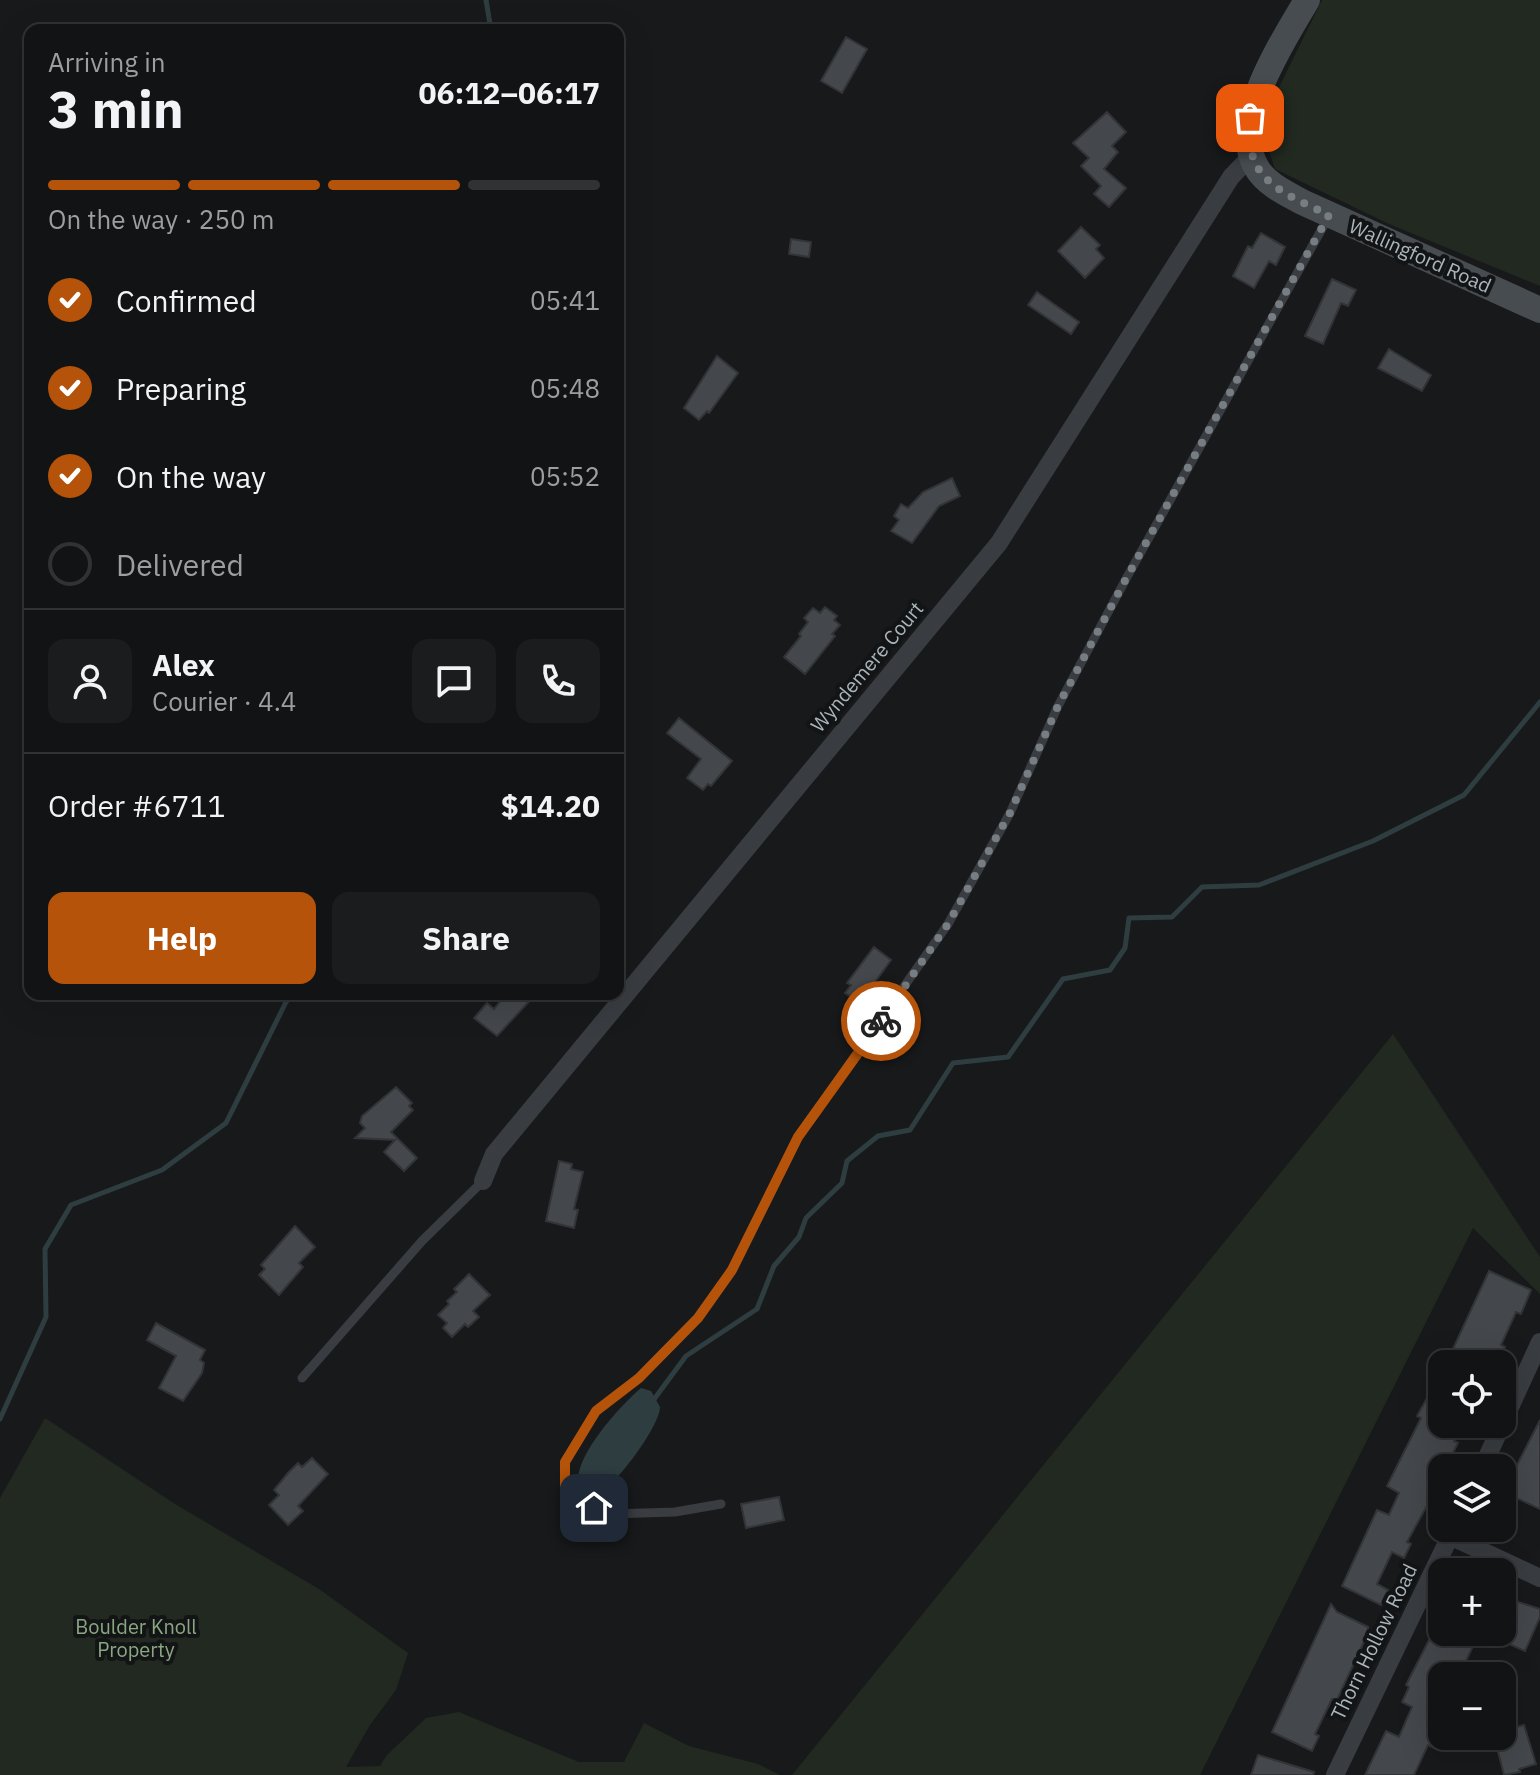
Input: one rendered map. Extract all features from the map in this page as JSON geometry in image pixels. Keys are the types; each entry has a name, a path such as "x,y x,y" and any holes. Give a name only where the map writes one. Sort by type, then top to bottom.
{"street":[{"path":"1251,156 1249,127 1253,108 1262,84 1307,0"},
{"name":"Wallingford Road","path":"1251,156 1260,173 1273,186 1329,215 1540,310"},
{"name":"Wyndemere Court","path":"624,997 999,543 1231,177 1251,156"},
{"name":"Wyndemere Court","path":"483,1181 494,1154 621,1000"},
{"path":"1488,1454 1540,1342"},
{"name":"Thorn Hollow Road","path":"1335,1775 1447,1542"},
{"path":"1471,1542 1540,1578"}],"lane":[{"path":"721,1504 675,1512 611,1514 577,1502 565,1485 565,1462 596,1411 639,1378 698,1318 732,1270 798,1137 948,924 1010,813 1058,706 1127,577 1329,215"},
{"path":"302,1378 422,1241 483,1181"}],"green space":[{"path":"1322,0 1540,0 1540,286 1389,224 1275,169 1265,139 1265,116"},
{"path":"1393,1034 1540,1257 1540,1294 1473,1228 1200,1775 792,1775"},
{"name":"Boulder Knoll Property","path":"45,1418 175,1504 319,1589 408,1653 396,1690 370,1725 346,1767 380,1766 386,1756 426,1718 459,1712 579,1762 624,1762 644,1723 689,1746 758,1764 780,1775 0,1775 0,1498"}],"shaded area":[{"path":"641,1388 651,1391 660,1407 653,1427 615,1479 598,1494 586,1496 579,1485 579,1472 585,1456 607,1423"}],"building":[{"path":"846,37 867,49 842,93 821,81"},
{"path":"1107,112 1126,132 1112,146 1118,152 1104,169 1126,188 1109,207 1094,194 1101,186 1081,166 1089,158 1073,143"},
{"path":"1081,227 1100,245 1096,249 1104,258 1085,278 1058,251"},
{"path":"1261,233 1285,247 1276,265 1269,261 1254,288 1233,276 1248,246 1252,248"},
{"path":"791,239 811,242 809,257 789,254"},
{"path":"1332,279 1356,290 1348,306 1341,303 1323,344 1305,336"},
{"path":"1037,292 1079,322 1071,334 1028,305"},
{"path":"1389,349 1431,375 1422,391 1378,368"},
{"path":"717,356 738,373 709,413 707,411 699,420 684,408"},
{"path":"952,478 960,496 939,506 912,543 891,531 899,520 894,516 901,504 908,508 923,492"},
{"path":"825,607 837,616 834,620 840,625 805,674 784,657 801,636 799,634 808,622 804,618 813,608 820,613"},
{"path":"679,718 732,761 711,786 708,784 703,790 687,778 701,759 667,733"},
{"path":"874,947 891,960 865,996 862,994 857,1001 845,993 851,985 847,983"},
{"path":"501,1000 530,1000 497,1036 474,1018 487,1003 494,1009"},
{"path":"396,1087 412,1103 409,1106 413,1110 391,1132 417,1158 404,1171 384,1152 395,1140 355,1138 365,1128 360,1123 362,1116"},
{"path":"559,1161 572,1164 571,1169 583,1172 574,1209 578,1210 574,1228 546,1221"},
{"path":"295,1226 315,1247 299,1263 303,1267 279,1295 259,1275 265,1269 261,1265"},
{"path":"1489,1271 1531,1290 1521,1314 1516,1312 1501,1345 1505,1347 1503,1350 1452,1350"},
{"path":"469,1274 490,1295 473,1311 479,1317 468,1327 465,1324 452,1337 443,1328 447,1323 438,1315 457,1292 454,1289"},
{"path":"156,1323 205,1350 200,1360 204,1363 202,1373 183,1401 159,1388 176,1356 147,1340"},
{"path":"1428,1396 1428,1438 1456,1438 1454,1441 1458,1443 1452,1454 1428,1454 1428,1504 1407,1542 1411,1544 1404,1558 1392,1552 1377,1584 1388,1590 1381,1605 1342,1586 1377,1510 1389,1515 1399,1493 1387,1486 1421,1418 1417,1416"},
{"path":"1540,1420 1540,1509 1516,1498 1517,1465"},
{"path":"312,1458 328,1474 298,1506 303,1511 288,1525 269,1505 279,1495 274,1490 298,1463 302,1467"},
{"path":"779,1497 784,1520 746,1528 741,1504"},
{"path":"1516,1601 1540,1609 1540,1617 1525,1651 1514,1646 1516,1646"},
{"path":"1331,1604 1337,1612 1368,1627 1368,1633 1337,1700 1332,1699 1315,1734 1319,1736 1312,1751 1272,1732"},
{"path":"1428,1642 1428,1646 1473,1646 1466,1662 1428,1662 1428,1745 1414,1775 1365,1775 1386,1731 1399,1737 1412,1707 1402,1702 1409,1687 1406,1685"},
{"path":"1524,1725 1536,1764 1504,1775 1498,1750 1516,1750 1516,1727"},
{"path":"1258,1755 1314,1772 1313,1775 1251,1775"}],"waterway":[{"path":"486,0 490,24"},
{"path":"652,1402 686,1356 757,1309 774,1266 799,1237 806,1218 842,1183 847,1161 878,1136 910,1130 953,1063 1008,1057 1063,979 1110,970 1125,948 1129,918 1172,917 1202,887 1259,885 1373,841 1464,795 1540,702"},
{"path":"0,1419 46,1317 45,1249 71,1205 162,1170 226,1123 288,1000"}],"way so far":[{"path":"881,1021 948,924 1010,813 1058,706 1329,215 1273,186 1260,173 1251,156 1250,118"}],"route":[{"path":"594,1508 577,1502 565,1485 565,1462 596,1411 639,1378 698,1318 732,1270 798,1137 881,1021"}]}
